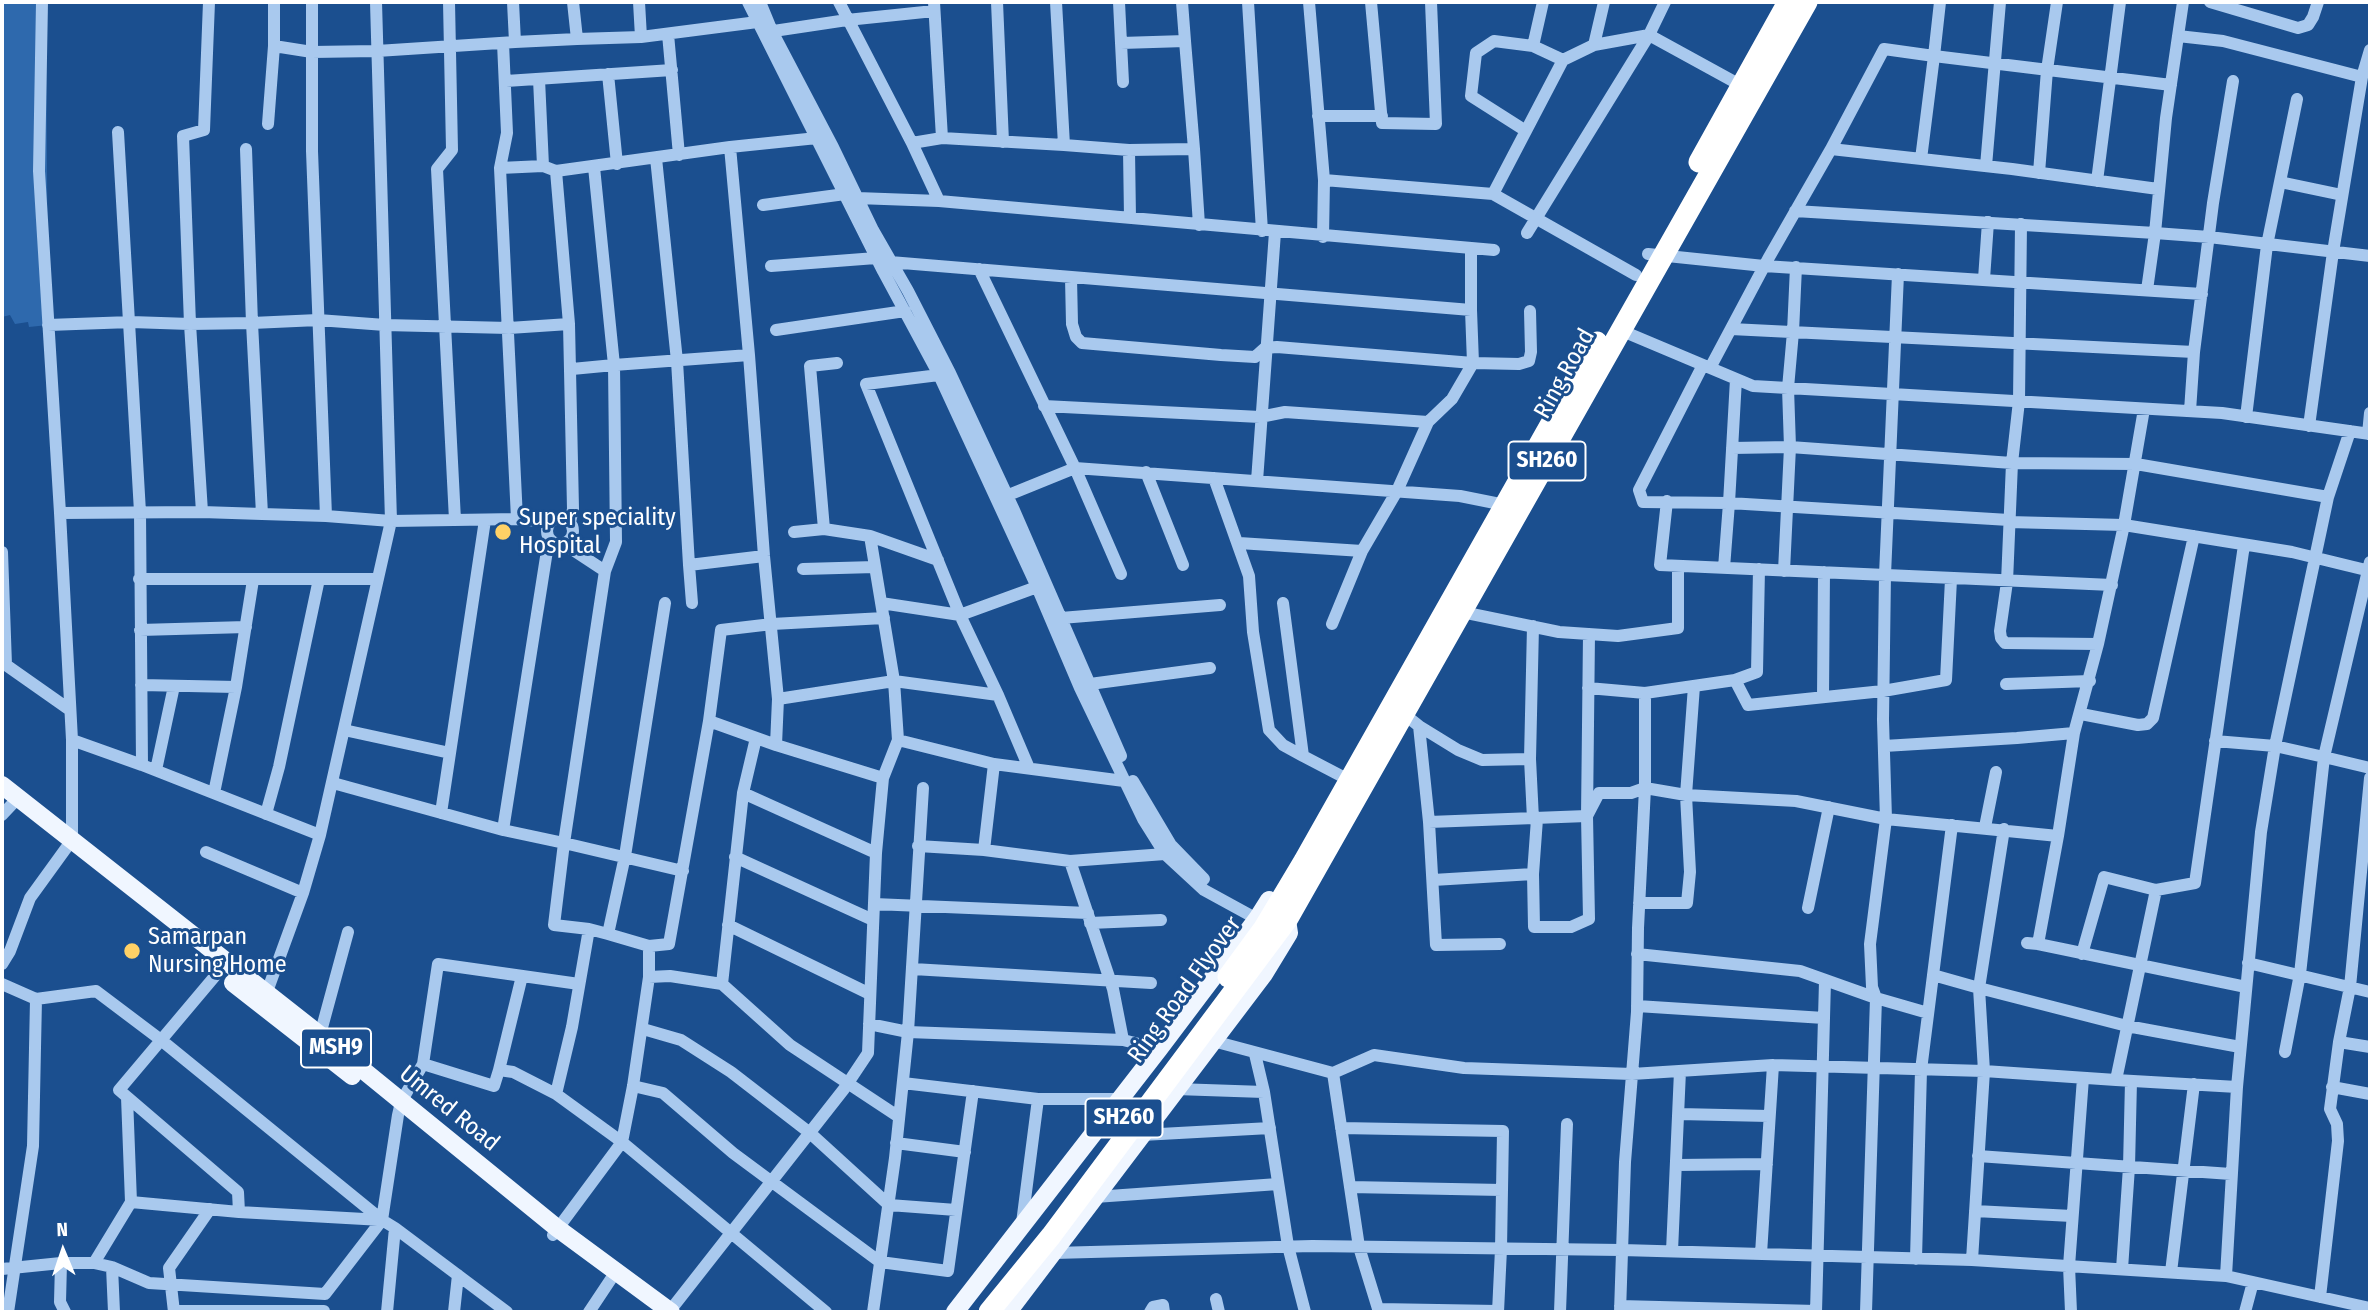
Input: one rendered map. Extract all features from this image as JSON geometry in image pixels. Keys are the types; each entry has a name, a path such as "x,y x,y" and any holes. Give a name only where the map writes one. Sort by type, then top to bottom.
{"highway":[{"name":"Ring Road","path":"1287,919 1405,715 1620,330 1655,255 1788,2"},
{"name":"Ring Road","path":"1304,861 1349,780 1405,715 1505,505 1636,275 1655,255 1807,2"},
{"name":"Ring Road Flyover","path":"975,1312 1042,1229 1228,978 1264,928 1304,861"},
{"name":"Ring Road Flyover","path":"989,1312 1051,1236 1287,919"}],"main road":[{"name":"Umred Road","path":"2,785 8,805 69,844 264,1000 320,1035 400,1108 555,1231 670,1312"},
{"path":"955,1312 1257,919 1292,863 1304,861"},
{"path":"1008,1312 1264,974 1289,933 1287,919"},
{"path":"264,1000 357,1079 400,1108"},
{"path":"555,1231 655,1312"}],"street":[{"path":"2,964 10,951 30,898 69,844 72,740 61,513 39,170 42,2"},
{"path":"202,512 190,324 183,136 204,130 209,2"},
{"path":"268,124 274,46 274,2"},
{"path":"312,2 312,151 326,516"},
{"path":"264,1000 303,893 320,835 391,521 376,2"},
{"path":"449,2 452,150 437,169 455,520"},
{"path":"513,2 506,81 507,133 500,168 517,519"},
{"path":"573,2 577,39"},
{"path":"639,2 641,37"},
{"path":"748,2 765,26 851,196 876,258 939,375 1124,781 1170,851 1205,890 1257,919"},
{"path":"760,2 765,26 817,138 839,171"},
{"path":"839,2 939,201"},
{"path":"997,2 1003,142"},
{"path":"1056,2 1064,145"},
{"path":"1119,2 1123,82"},
{"path":"1182,2 1199,225"},
{"path":"1248,2 1269,232 1269,295 1257,481"},
{"path":"1309,2 1324,180 1322,237"},
{"path":"1371,2 1382,123 1436,124 1431,2"},
{"path":"1533,46 1543,2"},
{"path":"1594,45 1604,2"},
{"path":"1527,233 1649,35 1665,2"},
{"path":"1921,159 1940,2"},
{"path":"1986,166 2000,2"},
{"path":"2039,173 2047,70 2057,2"},
{"path":"2097,181 2120,2"},
{"path":"2147,290 2183,2"},
{"path":"2210,2 2298,28 2308,25 2314,18 2318,2"},
{"path":"274,46 312,52 377,51 641,37 847,20 934,6 942,138"},
{"path":"668,34 679,155"},
{"path":"1493,194 1563,60 1594,45 1649,35 1742,86"},
{"path":"2178,36 2223,41 2362,77"},
{"path":"1121,43 1185,41"},
{"path":"1526,131 1471,96 1476,53 1494,41 1533,46 1563,60"},
{"path":"2171,85 1884,49 1831,149 1639,490 1643,502 1729,503 2009,521 2124,525 2370,568 2325,757 2300,974 2285,1052"},
{"path":"2309,426 2342,195 2362,77 2370,50"},
{"path":"506,81 672,70"},
{"path":"608,74 617,164"},
{"path":"539,79 542,166"},
{"path":"2190,411 2194,352 2233,81"},
{"path":"2246,416 2267,245 2297,99"},
{"path":"1318,116 1382,116"},
{"path":"118,132 140,512 142,765"},
{"path":"500,168 542,166 556,171 817,138"},
{"path":"912,143 942,138 1129,150 1194,149"},
{"path":"730,147 764,556 779,699 776,745"},
{"path":"246,149 262,514"},
{"path":"1831,149 1986,166 2158,190"},
{"path":"1129,150 1130,218"},
{"path":"656,158 677,360 692,603"},
{"path":"594,167 614,365 616,542 605,571 554,925 589,929 649,946 669,944 709,721 721,630 772,624 884,618"},
{"path":"556,171 572,369 573,509 570,522 573,535 564,544"},
{"path":"1324,180 1493,194 1636,275"},
{"path":"2280,182 2342,195"},
{"path":"851,196 908,291 950,373 1148,818"},
{"path":"763,205 851,196 939,201 1322,237 1494,250"},
{"path":"1795,211 2209,237 2370,256"},
{"path":"1984,279 1988,222"},
{"path":"2021,224 2019,401 2012,463 2007,582 2001,638 2005,643 2098,643"},
{"path":"1332,624 1362,551 1397,491 1428,422 1452,399 1473,363 1471,249"},
{"path":"1655,255 1764,265 2202,294"},
{"path":"771,265 876,258"},
{"path":"890,262 1471,310"},
{"path":"1784,570 1790,447 1788,388 1796,267"},
{"path":"979,269 1075,468 1121,574"},
{"path":"1866,1312 1876,998 1872,987 1870,944 1886,819 1883,691 1885,575 1898,274"},
{"path":"1071,278 1072,324 1076,337 1082,343 1255,357 1265,348 1519,364 1529,361 1531,352 1530,311"},
{"path":"776,330 905,311"},
{"path":"48,325 131,321 190,324 318,320 385,325 509,328 569,324"},
{"path":"1731,329 2194,352"},
{"path":"1620,330 1753,386 2190,411 2246,416 2369,434 2370,413"},
{"path":"572,369 749,355"},
{"path":"824,529 810,366 837,363"},
{"path":"939,375 866,384 960,615 1029,768"},
{"path":"1724,568 1736,379"},
{"path":"1044,406 1260,417 1285,412 1428,422"},
{"path":"2144,409 2112,585 2090,681 2074,733 2058,836 2032,943 2246,987"},
{"path":"2226,1276 2236,1087 2262,832 2275,746 2328,496 2350,431"},
{"path":"1732,448 1790,447 2012,463 2136,464 2328,496"},
{"path":"1006,496 1075,468 1460,496 1505,505"},
{"path":"1146,472 1183,565"},
{"path":"1214,478 1249,576 1253,632 1269,730 1283,745 1349,780"},
{"path":"1667,501 1660,565 2112,585"},
{"path":"61,513 202,512 391,521 517,519 550,522 562,518 570,522"},
{"path":"441,813 485,520"},
{"path":"503,830 550,522"},
{"path":"794,532 824,529 870,536 938,559"},
{"path":"670,1312 810,1133 868,1053 876,853 883,778 898,740 894,681 870,536"},
{"path":"2081,714 2138,725 2147,724 2153,718 2194,536"},
{"path":"549,538 555,544 564,544 605,571"},
{"path":"1239,543 1362,551"},
{"path":"2082,954 2104,877 2156,890 2194,883 2244,545"},
{"path":"2,552 4,664 70,710"},
{"path":"689,565 764,556"},
{"path":"1462,612 1559,632 1618,636 1678,628 1678,566"},
{"path":"803,569 875,567"},
{"path":"1588,688 1645,693 1735,680 1757,672 1759,569"},
{"path":"1823,697 1824,572"},
{"path":"139,579 378,579"},
{"path":"266,814 279,766 319,579"},
{"path":"1735,680 1748,705 1883,691 1946,680 1951,579"},
{"path":"215,793 253,580"},
{"path":"881,603 960,615 1037,587"},
{"path":"608,934 625,856 665,603"},
{"path":"1283,603 1303,756"},
{"path":"1061,618 1220,605"},
{"path":"1533,626 1530,759 1535,819 1534,927 1571,927 1589,919 1589,634"},
{"path":"140,630 246,627"},
{"path":"1090,684 1210,668"},
{"path":"779,699 894,681 998,695"},
{"path":"2006,684 2090,681"},
{"path":"141,685 236,687"},
{"path":"156,770 174,686"},
{"path":"1639,903 1687,903 1690,872 1686,795 1694,686"},
{"path":"1645,693 1645,788 1637,1006 1625,1163 1620,1309 1816,1312 1825,981"},
{"path":"1405,715 1458,750 1482,760 1530,759"},
{"path":"1405,715 1429,822 1436,945 1500,944"},
{"path":"709,721 883,778"},
{"path":"344,730 450,753"},
{"path":"1884,746 2074,733"},
{"path":"722,984 743,793 756,738"},
{"path":"72,740 320,835"},
{"path":"898,740 994,764 1124,781"},
{"path":"2215,741 2275,746 2370,768"},
{"path":"984,850 994,764"},
{"path":"1985,827 1996,772"},
{"path":"2320,1297 2338,1141 2337,1124 2330,1109 2332,1087 2350,987 2370,778"},
{"path":"333,783 503,830 683,871"},
{"path":"873,1312 889,1205 908,1032 923,788"},
{"path":"1587,816 1599,793 1631,793 1645,788 1686,795 1796,801 1886,819 2058,836"},
{"path":"743,793 876,853"},
{"path":"1808,908 1829,807"},
{"path":"1429,822 1587,816"},
{"path":"1916,1259 1921,1070 1952,825"},
{"path":"1972,1260 1984,1071 1979,988 2004,829"},
{"path":"918,846 984,850 1070,861 1170,851"},
{"path":"206,852 303,893"},
{"path":"735,858 873,920"},
{"path":"1070,861 1110,981 1123,1040"},
{"path":"1433,880 1533,874"},
{"path":"2116,1080 2156,890"},
{"path":"874,904 1161,920"},
{"path":"728,925 870,994"},
{"path":"556,1094 572,1027 589,929"},
{"path":"320,1035 348,932"},
{"path":"555,1231 621,1142 643,1029 649,977 649,946"},
{"path":"1637,954 1800,971 1928,1013"},
{"path":"2248,962 2370,992"},
{"path":"209,1209 169,1268 174,1312 324,1312 325,1294 382,1220 400,1108 423,1064 438,964 579,984"},
{"path":"223,967 119,1090 237,1192 239,1212"},
{"path":"913,969 1151,983"},
{"path":"1933,975 2127,1026 2240,1047"},
{"path":"423,1064 494,1086 522,976"},
{"path":"649,977 670,976 722,984 790,1045 899,1117"},
{"path":"2,984 36,999 96,991 161,1040 382,1220 507,1312"},
{"path":"8,1312 33,1146 36,999"},
{"path":"1637,1006 1824,1018"},
{"path":"869,1024 908,1032 1123,1040 1159,1049"},
{"path":"643,1029 681,1040 731,1072 810,1133 889,1205 956,1210"},
{"path":"1213,1041 1333,1073 1374,1055 1464,1068 1632,1074 1773,1065 1984,1071 2236,1087"},
{"path":"2339,1042 2370,1047"},
{"path":"1255,1054 1264,1092 1288,1246 1305,1312"},
{"path":"1761,1254 1773,1065"},
{"path":"499,1070 513,1072 556,1094 621,1142 826,1312"},
{"path":"1672,1251 1680,1071"},
{"path":"1333,1073 1341,1128 1359,1247 1378,1311 1497,1312 1502,1249 1503,1131 1341,1128"},
{"path":"2071,1312 2069,1266 2083,1078"},
{"path":"2122,1269 2131,1082"},
{"path":"903,1083 1038,1099 1120,1099"},
{"path":"2171,1272 2194,1084"},
{"path":"633,1086 663,1093 723,1145 880,1262 948,1271 973,1091"},
{"path":"2332,1087 2370,1094"},
{"path":"1176,1089 1264,1092"},
{"path":"94,1263 131,1202 127,1097"},
{"path":"1022,1226 1038,1099"},
{"path":"1679,1114 1769,1116"},
{"path":"1560,1312 1567,1124"},
{"path":"1142,1135 1270,1128"},
{"path":"896,1143 965,1152"},
{"path":"1978,1156 2231,1174"},
{"path":"1677,1165 1767,1164"},
{"path":"1095,1197 1278,1184"},
{"path":"1350,1186 1502,1190"},
{"path":"131,1202 239,1212 382,1220"},
{"path":"1975,1211 2072,1216"},
{"path":"387,1312 395,1228"},
{"path":"1054,1253 1288,1246 1672,1251 1972,1260 2226,1276 2370,1308"},
{"path":"61,1263 60,1302 65,1312"},
{"path":"2,1269 61,1263 94,1263 112,1267 149,1283 325,1294"},
{"path":"112,1267 114,1312"},
{"path":"454,1312 458,1275"},
{"path":"589,1312 611,1279"},
{"path":"2245,1312 2253,1282"},
{"path":"1216,1299 1219,1312"},
{"path":"1150,1312 1153,1307 1163,1305 1164,1312"}],"shaded area":[{"path":"2,2 46,2 48,325 29,327 28,322 15,324 10,315 2,317"}],"place":[{"name":"Super speciality Hospital","path":"503,532"},
{"name":"Samarpan Nursing Home","path":"132,951"}]}
